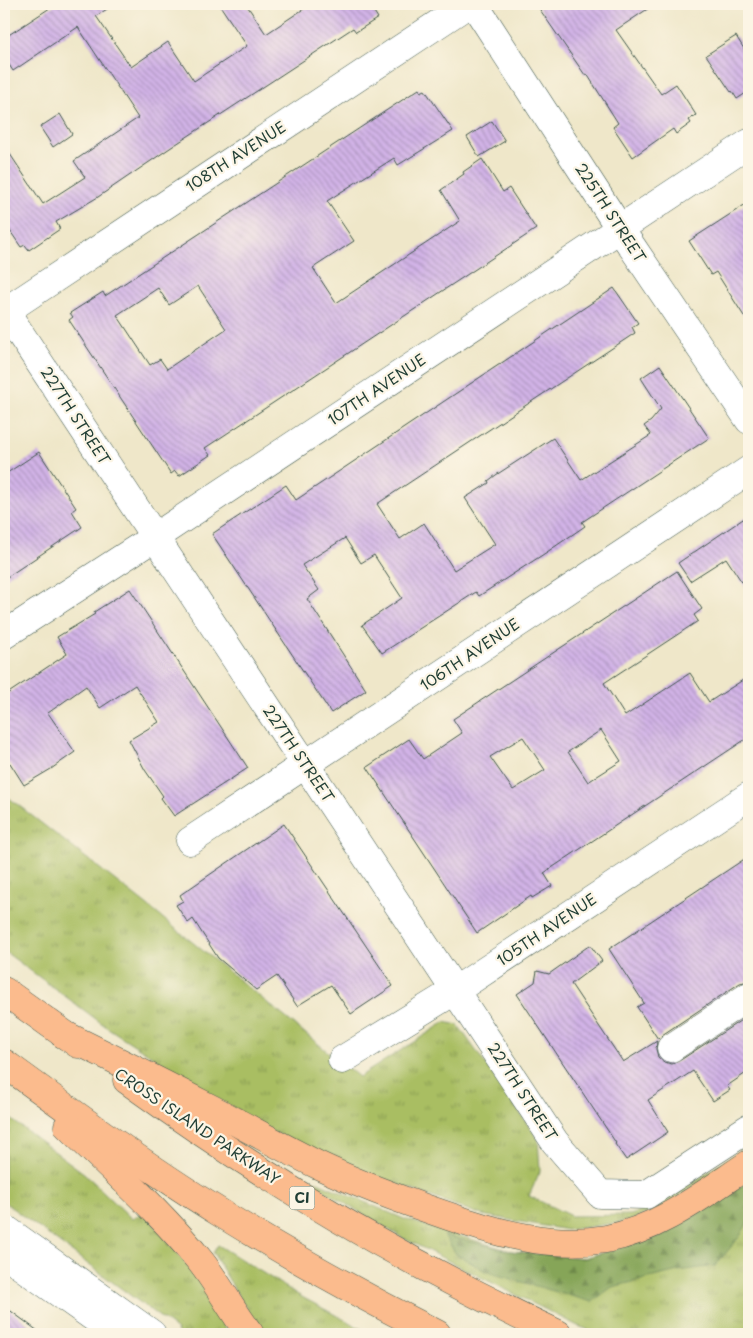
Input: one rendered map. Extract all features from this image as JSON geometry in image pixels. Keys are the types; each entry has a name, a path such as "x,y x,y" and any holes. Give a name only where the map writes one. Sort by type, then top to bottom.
{"highway":[{"name":"CROSS ISLAND PARKWAY","path":"4,991 180,1118 238,1158 299,1196 484,1300 558,1334"},
{"path":"63,1034 210,1108 258,1135 348,1179 433,1211 487,1229 517,1236 562,1242 585,1242 625,1234 665,1218 749,1164"},
{"path":"4,1063 172,1228 213,1278 242,1328"},
{"path":"4,1063 146,1164 217,1211 359,1294 437,1334"}],"street":[{"name":"108TH AVENUE","path":"4,310 468,4"},
{"name":"225TH STREET","path":"474,4 620,229 749,420"},
{"name":"107TH AVENUE","path":"4,635 749,143"},
{"name":"227TH STREET","path":"4,310 555,1142 600,1194 646,1195 749,1128"},
{"name":"106TH AVENUE","path":"190,841 749,470"},
{"name":"105TH AVENUE","path":"342,1060 456,990 749,796"},
{"path":"671,1048 749,996"},
{"path":"4,1228 152,1334"},
{"path":"4,1254 117,1334"}],"green space":[{"path":"4,794 144,903 359,1077 445,1022 458,1025 538,1139 540,1171 529,1196 571,1216 631,1215 660,1204 749,1145 749,1150 662,1207 629,1221 567,1230 482,1215 372,1175 263,1128 108,1028 4,951"},
{"path":"4,1114 85,1174 132,1219 144,1212 202,1283 228,1334 179,1334 176,1329 4,1202"},
{"path":"292,1171 404,1219 510,1251 584,1258 665,1234 749,1181 749,1334 600,1334 578,1326 401,1237"},
{"path":"749,1181 749,1220 740,1236 715,1266 678,1271 612,1287 592,1302 487,1272 456,1254 444,1235 510,1251 584,1258 664,1235"},
{"path":"218,1245 300,1296 371,1334 265,1334 254,1322 213,1253"}],"building":[{"path":"56,4 115,4 96,16 131,67 168,42 194,81 247,46 219,4 246,4 266,34 311,4 369,4 378,18 356,32 353,28 98,197 56,222 60,229 29,250 25,245 21,247 4,222 4,145 43,204 85,177 74,161 138,118 78,27 13,71 4,57 4,38"},
{"path":"536,4 655,4 616,30 661,94 676,84 696,115 689,120 691,123 676,134 673,129 633,157 613,127 618,123 587,74 585,75"},
{"path":"736,36 749,57 749,91 737,99 706,55"},
{"path":"419,89 421,92 425,90 453,131 398,165 394,158 327,201 354,241 313,268 336,303 460,221 441,190 482,159 503,192 509,188 536,229 205,448 210,455 179,476 175,471 171,474 69,320 73,317 70,313 103,292 105,296","holes":["198,286 226,329 167,369 160,359 150,365 117,315 158,288 169,305"]},
{"path":"60,114 72,134 53,147 40,127"},
{"path":"492,121 505,141 479,157 467,137"},
{"path":"749,202 749,324 716,272 711,275 689,241"},
{"path":"614,288 638,323 632,327 635,333 377,504 400,539 424,523 454,570 495,544 465,498 489,483 488,481 496,475 553,438 581,480 651,435 644,426 661,409 641,378 660,365 709,438 582,522 585,526 547,552 479,596 476,592 382,653 362,625 402,598 374,555 361,563 345,538 302,565 319,590 307,599 366,690 331,713 212,534 286,485 296,500"},
{"path":"39,452 76,508 72,511 82,527 4,579 4,475"},
{"path":"749,515 749,593 726,558 690,581 678,563"},
{"path":"677,571 702,609 694,615 698,621 604,683 625,716 690,673 709,702 749,676 749,737 544,873 552,886 532,898 531,896 477,933 367,767 409,739 423,759 462,733 453,719","holes":["601,730 621,761 588,782 568,752","523,737 545,770 513,790 490,757"]},
{"path":"130,589 248,768 174,816 161,798 163,796 145,770 129,740 159,722 135,685 100,708 86,686 48,713 75,752 51,769 24,785 10,763 4,767 4,696 67,654 57,637 95,614 94,612"},
{"path":"284,824 393,986 351,1014 331,985 297,1006 277,976 256,990 218,958 193,919 188,923 176,905 183,901 180,895"},
{"path":"749,856 749,981 740,983 658,1039 637,1007 644,1003 609,949"},
{"path":"590,945 602,961 571,984 623,1062 657,1041 658,1057 664,1062 672,1064 749,1015 749,1071 727,1086 730,1090 713,1101 693,1071 648,1100 668,1132 626,1160 517,994 535,982 537,971 549,974"},
{"path":"4,1306 42,1334 4,1334"}]}
